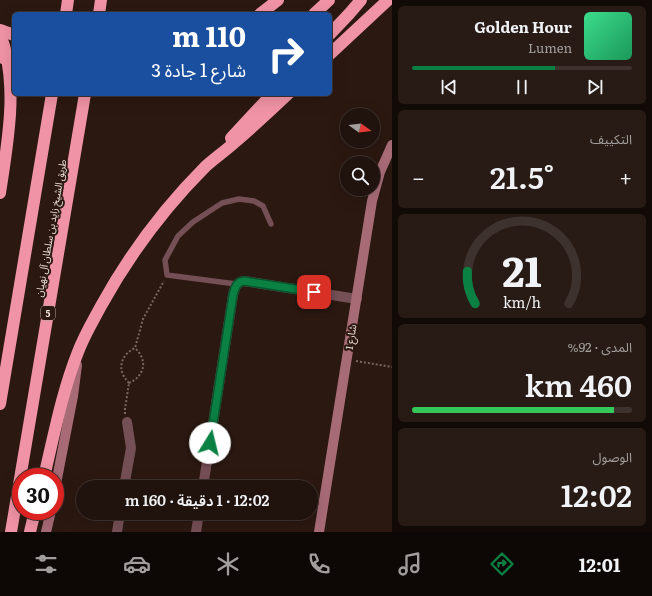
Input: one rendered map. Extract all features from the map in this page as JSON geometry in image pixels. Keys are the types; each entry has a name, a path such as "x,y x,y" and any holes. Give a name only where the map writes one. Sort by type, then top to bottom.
{"highway":[{"path":"66,12 68,0"},
{"path":"99,12 101,0"},
{"path":"263,12 278,0"},
{"path":"316,12 329,0"},
{"path":"332,32 361,0"},
{"path":"332,52 388,0"},
{"path":"0,30 12,34"},
{"path":"0,33 4,45 10,81 10,114 0,193"},
{"path":"0,57 12,61"},
{"name":"طريق الشيخ زايد بن سلطان آل نهيان","path":"0,404 52,96"},
{"name":"طريق الشيخ زايد بن سلطان آل نهيان","path":"11,532 85,96"},
{"path":"46,468 66,386 78,350 109,291 131,256 147,235 198,175 215,158 230,138 270,96"},
{"path":"215,158 240,139 286,96"},
{"path":"30,532 33,520"}],"street":[{"name":"شارع 1","path":"319,532 372,201 380,172 392,145"},
{"path":"204,480 236,284 244,281 357,299"},
{"path":"59,468 73,396 78,350"},
{"path":"125,480 131,448 127,422"},
{"path":"46,532 49,520"},
{"path":"117,532 119,520"},
{"path":"196,532 198,520"}],"lane":[{"path":"236,284 167,275 165,260 178,236 194,222 222,203 239,199 254,202 263,206 271,224"}],"path":[{"path":"130,383 123,376 121,366 124,357 135,348 143,319 167,275"},
{"path":"127,422 124,409 130,383 138,378 143,370 143,360 139,351 135,348"},
{"path":"347,360 392,367"}],"route":[{"path":"210,443 236,284 244,281 314,292"}]}
